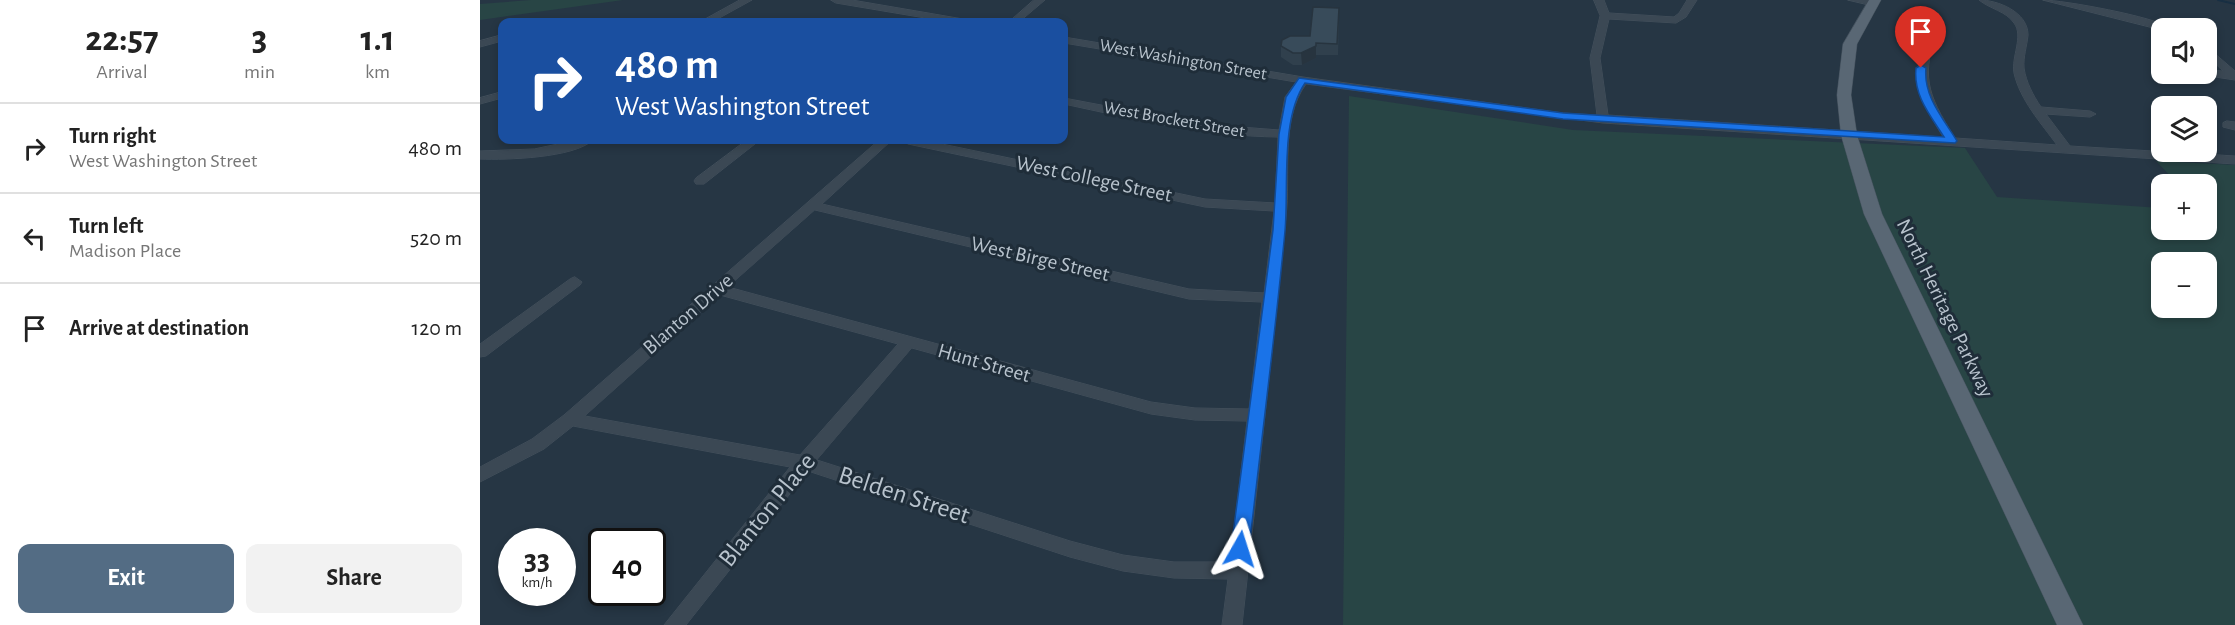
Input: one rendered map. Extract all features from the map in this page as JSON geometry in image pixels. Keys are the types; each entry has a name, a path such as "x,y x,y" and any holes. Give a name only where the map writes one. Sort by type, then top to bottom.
{"main road":[{"name":"North Heritage Parkway","path":"1874,2 1850,44 1844,95 1849,135 1873,214 2070,625"}],"street":[{"path":"713,18 747,0"},
{"path":"836,0 853,1 939,18"},
{"path":"1019,18 1040,0"},
{"path":"1599,0 1605,16 1594,52 1603,120"},
{"path":"1605,16 1676,20 1683,15 1692,0"},
{"path":"1853,0 1874,2"},
{"path":"2048,0 2151,23"},
{"path":"1990,1 2019,19 2024,29 2019,63 2022,84 2066,148"},
{"path":"901,18 908,13"},
{"path":"1933,23 1922,56 1920,80 1927,102 1951,141"},
{"path":"480,44 498,39"},
{"name":"West Washington Street","path":"1068,41 1303,80 1603,120 2235,159"},
{"path":"2217,60 2234,76"},
{"path":"2217,74 2234,76"},
{"path":"1232,625 1281,207 1284,134 1291,97 1303,80"},
{"path":"480,101 498,96"},
{"name":"West Brockett Street","path":"1068,101 1220,131 1284,134"},
{"path":"2038,110 2090,114"},
{"path":"480,155 502,156 532,153 576,144"},
{"path":"700,181 749,144"},
{"name":"Blanton Drive","path":"480,476 538,444 570,418 881,144"},
{"name":"West College Street","path":"927,144 1205,203 1281,207"},
{"name":"West Birge Street","path":"811,205 1188,294 1271,298"},
{"path":"480,352 574,282"},
{"name":"Hunt Street","path":"717,289 1151,408 1195,414 1255,415"},
{"name":"Blanton Place","path":"677,624 804,463 908,342"},
{"name":"Belden Street","path":"570,418 804,463 1070,549 1123,563 1174,570 1238,571"}],"green space":[{"path":"531,0 623,0 480,20 480,4"},
{"path":"1349,96 1573,130 1965,148 1997,197 2151,207 2151,240 2217,240 2217,174 2168,174 2157,162 2235,165 2235,625 1343,625"}],"building":[{"path":"1313,7 1339,8 1337,44 1316,43 1316,46 1301,53 1293,53 1281,46 1282,40 1290,36 1310,36"}],"waterway":[{"path":"2218,0 2235,4"}],"route":[{"path":"1240,549 1279,230 1284,134 1291,97 1303,80 1563,116 1674,125 1951,141 1927,102 1920,80 1921,68"}]}
